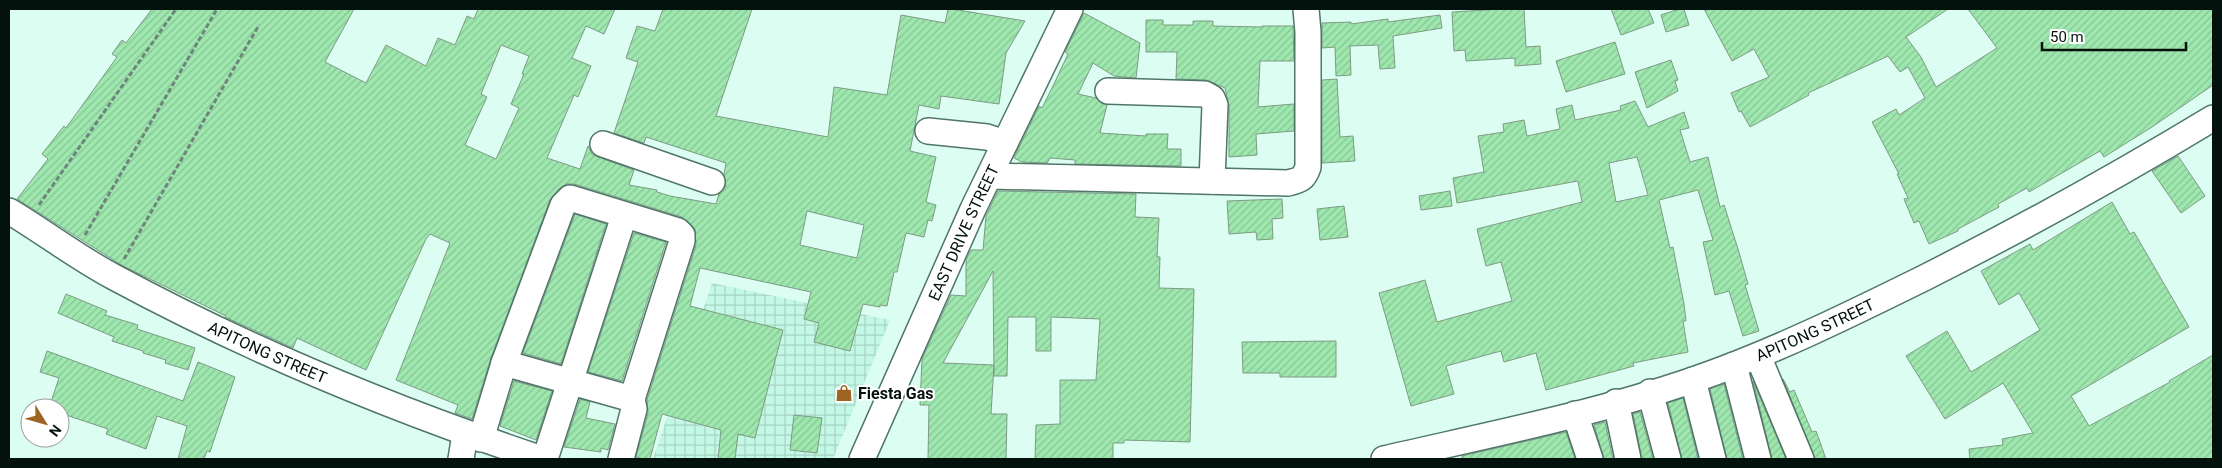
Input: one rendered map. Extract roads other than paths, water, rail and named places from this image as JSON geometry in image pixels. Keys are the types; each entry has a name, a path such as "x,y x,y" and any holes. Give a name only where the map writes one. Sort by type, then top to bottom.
{"street":[{"name":"EAST DRIVE STREET","path":"862,459 920,326 1070,9"},
{"path":"990,176 1288,183 1299,180 1305,176 1308,167 1308,32 1306,9"},
{"path":"1108,91 1205,94 1212,98 1215,105 1212,181"},
{"name":"APITONG STREET","path":"1384,459 1575,414 1693,380 1758,356 1859,310 2066,204 2213,118"},
{"path":"928,130 987,137 1005,144"},
{"path":"603,144 712,182"},
{"path":"461,459 473,436 504,363 566,201 570,198 678,231 682,235 682,241 632,399 634,410 621,459"},
{"name":"APITONG STREET","path":"18,216 113,277 259,350 473,436 543,459"},
{"path":"543,459 624,216"},
{"path":"1758,356 1801,459"},
{"path":"504,363 632,399"},
{"path":"1734,365 1758,459"},
{"path":"1693,380 1712,459"},
{"path":"1650,392 1668,459"},
{"path":"1616,402 1628,459"},
{"path":"1575,414 1590,459"}],"place":[{"name":"Fiesta Gas","path":"844,393"}]}
